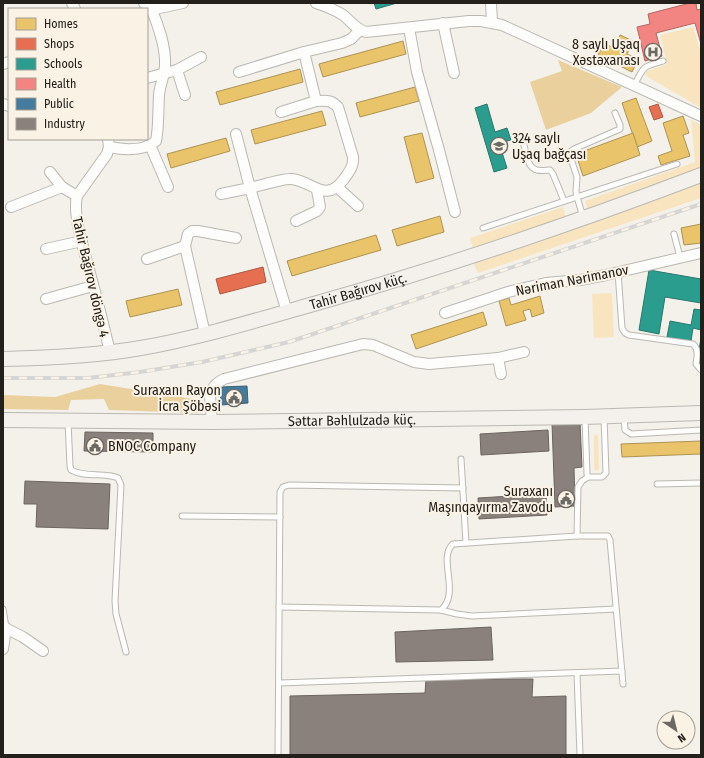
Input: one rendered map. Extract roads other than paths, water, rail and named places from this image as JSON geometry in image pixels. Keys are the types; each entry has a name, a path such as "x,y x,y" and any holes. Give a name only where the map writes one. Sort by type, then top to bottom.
{"street":[{"path":"147,7 161,9 183,3"},
{"path":"316,3 340,14 360,30 375,31 443,23 480,21 492,22 511,29 701,116"},
{"path":"492,3 492,22"},
{"path":"108,143 124,150 150,145 156,141 159,93 165,65 164,50 156,20 148,8"},
{"path":"443,23 454,73"},
{"path":"409,28 417,72 455,212"},
{"path":"239,72 304,52 342,43 351,39 360,30"},
{"path":"304,52 316,101"},
{"path":"148,78 177,70 201,58"},
{"path":"177,70 185,95"},
{"path":"221,194 291,179 324,192 333,190 337,187 351,169 353,157 338,107 333,102 316,101 281,112"},
{"path":"236,134 250,188 287,312"},
{"name":"Tahir Bağırov döngə 4","path":"108,143 104,160 77,196 75,203 82,241 110,352"},
{"path":"150,145 168,187"},
{"path":"50,172 62,187 77,196"},
{"name":"Tahir Bağırov küç.","path":"3,358 50,358 110,352 140,348 204,334 402,279 584,218 701,175"},
{"path":"11,207 62,187"},
{"path":"337,187 358,206"},
{"path":"296,221 317,211 320,208 317,190"},
{"path":"204,334 185,246 188,234 192,231 198,231 236,238"},
{"path":"46,249 82,241"},
{"path":"147,259 185,246"},
{"name":"Nəriman Nərimanov","path":"445,313 508,292 546,283 580,280 701,253"},
{"path":"46,299 94,286"},
{"path":"212,422 211,392 217,383 224,379 363,344 373,345 414,362 429,364 498,358 524,352"},
{"path":"498,358 501,374"},
{"name":"Səttar Bəhlulzadə küç.","path":"3,420 212,422 584,417 701,413"},
{"path":"3,649 4,628 23,637 43,651"}],"lane":[{"path":"634,86 643,68 647,65 663,61"},
{"path":"584,218 577,197 577,177 570,152 574,148 616,132 620,129 615,113"},
{"path":"524,145 529,164 537,170 550,170 564,201"},
{"path":"482,228 677,164"},
{"path":"674,234 680,257"},
{"path":"618,272 622,328 625,333 657,340 693,344 697,350 696,364 701,370"},
{"path":"624,415 625,430 627,433 631,434 701,430"},
{"path":"577,536 578,487 582,481 588,477 602,477 606,473 604,416"},
{"path":"584,417 588,477"},
{"path":"68,420 71,470 77,474 113,476 118,478 122,485 115,601 116,614 126,652"},
{"path":"461,459 466,543"},
{"path":"657,484 701,483"},
{"path":"278,755 280,492 284,487 289,485 463,488"},
{"path":"182,516 280,517"},
{"path":"441,610 446,606 449,598 448,556 449,548 454,544 577,536 610,537 623,684"},
{"path":"279,607 441,610 472,616 616,609"},
{"path":"3,609 4,628"},
{"path":"278,682 622,671"},
{"path":"577,673 580,755"}],"railway":[{"path":"3,378 88,378 140,372 202,362 289,342 701,204"}],"place":[{"name":"8 saylı Uşaq Xəstəxanası","path":"653,52"},
{"name":"324 saylı Uşaq bağçası","path":"499,146"},
{"name":"Suraxanı Rayon İcra Şöbəsi","path":"234,398"},
{"name":"BNOC Company","path":"95,446"},
{"name":"Suraxanı Maşınqayırma Zavodu","path":"566,499"}]}
